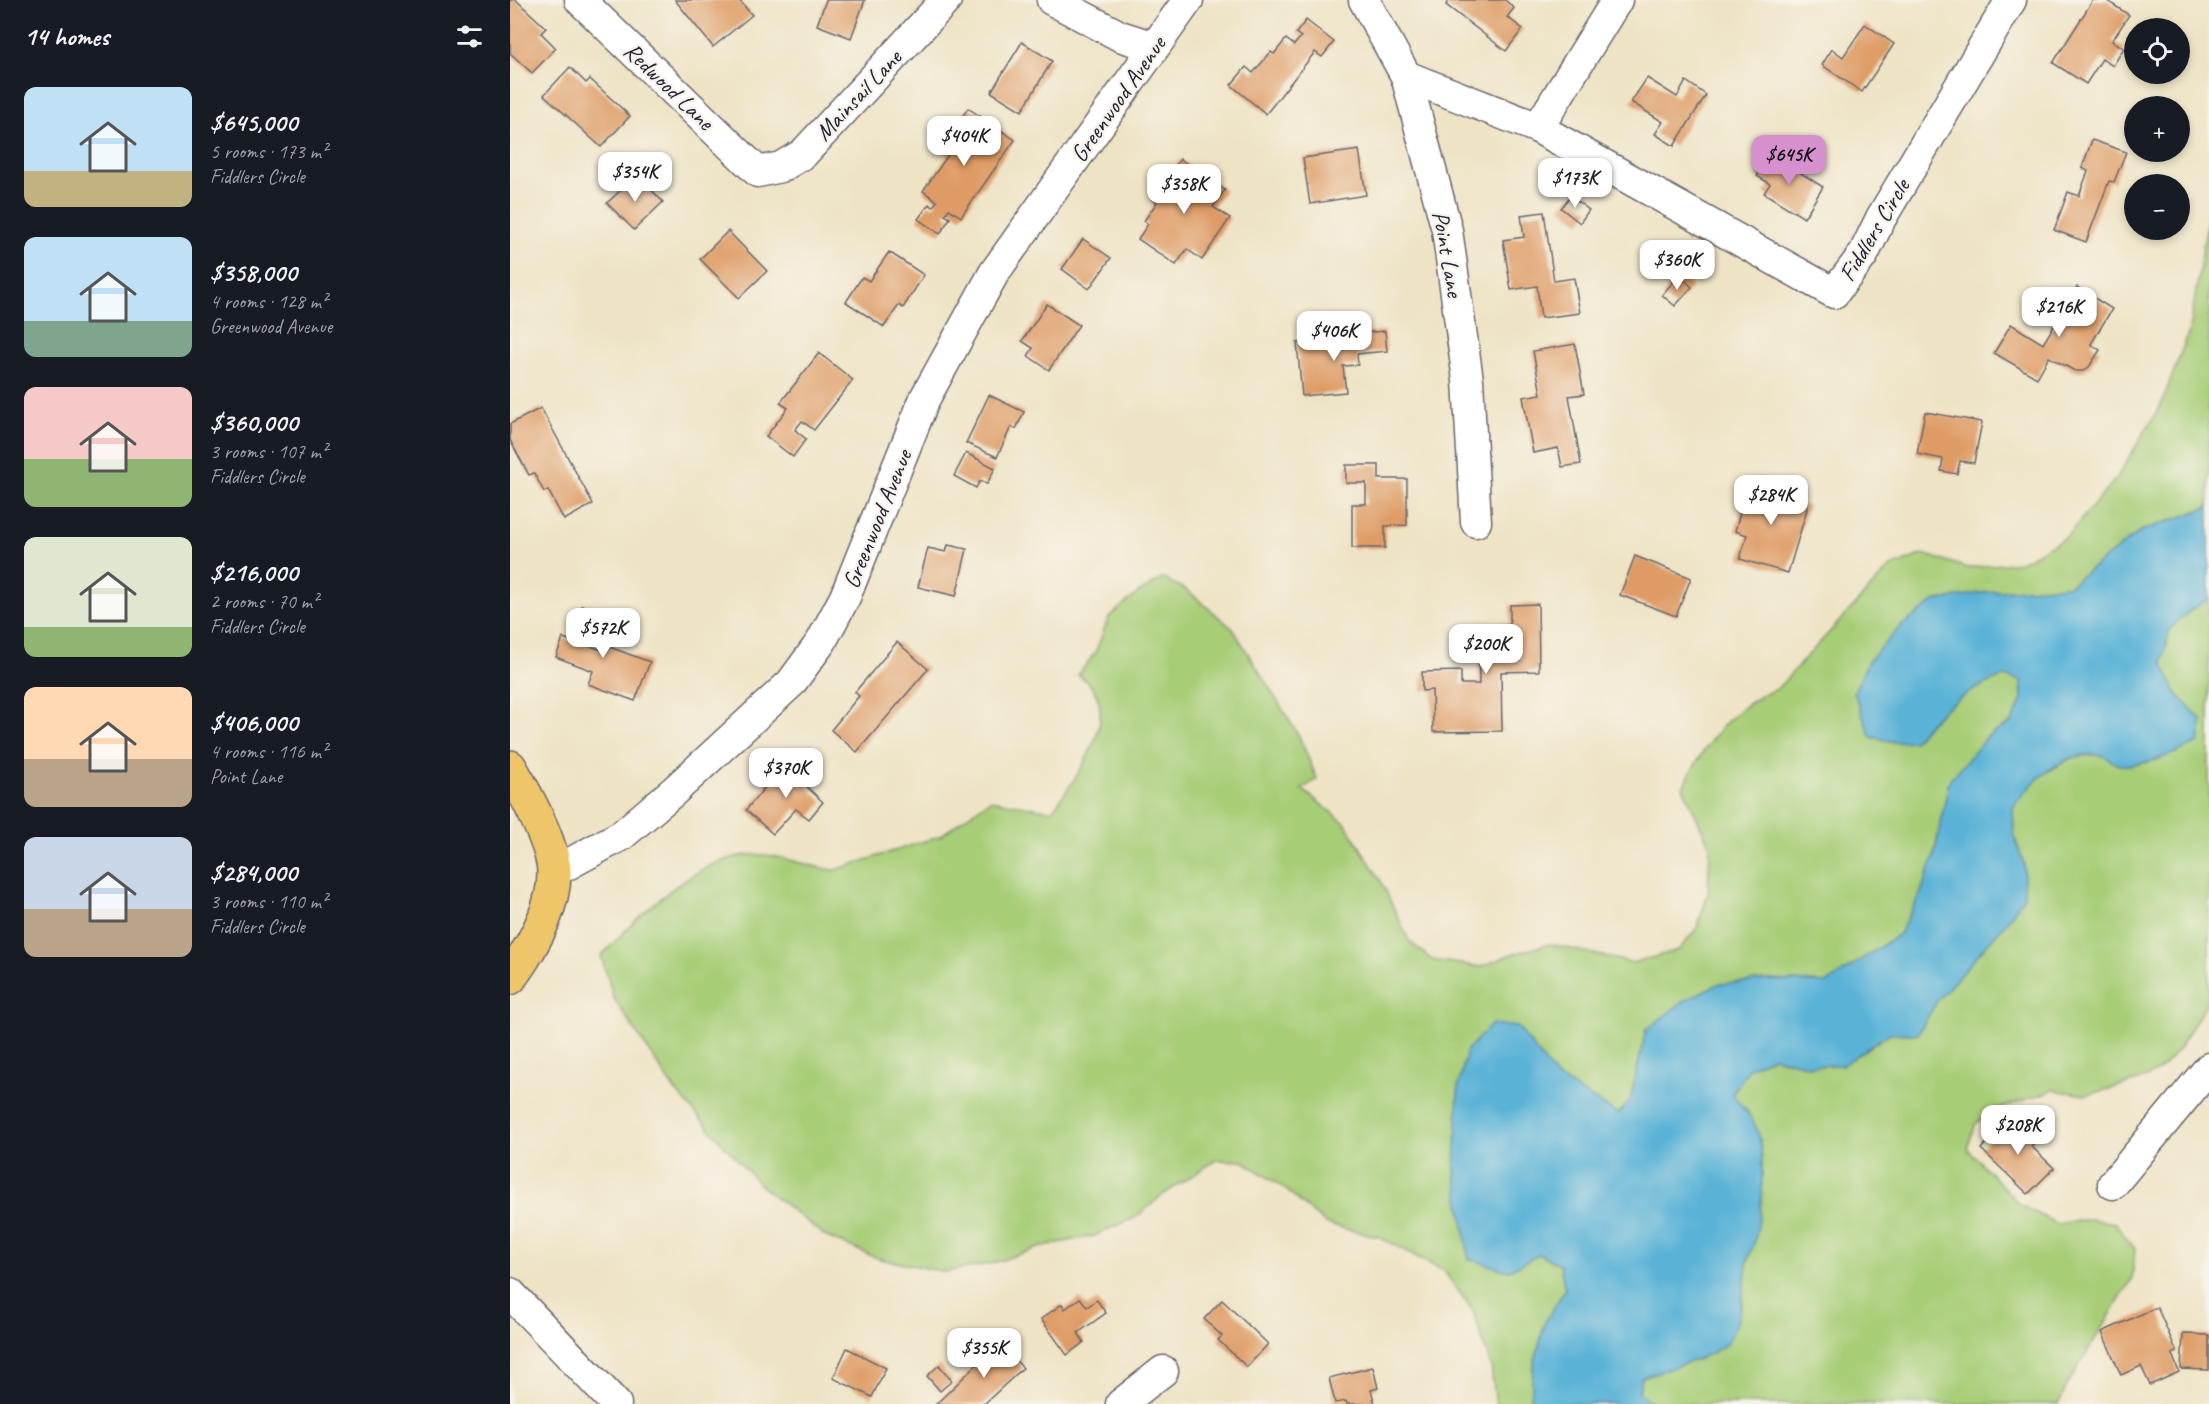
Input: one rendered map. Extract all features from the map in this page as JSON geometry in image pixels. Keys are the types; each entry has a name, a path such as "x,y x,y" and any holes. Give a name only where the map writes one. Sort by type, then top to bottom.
{"main road":[{"path":"510,767 527,796 545,839 554,872 549,906 527,955 510,978"}],"street":[{"name":"Redwood Lane","path":"580,0 758,172"},
{"name":"Mainsail Lane","path":"758,172 781,167 803,154 946,0"},
{"path":"1052,0 1120,36 1154,47"},
{"name":"Greenwood Avenue","path":"554,872 622,835 674,791 791,683 821,642 845,597 926,398 994,273 1188,0"},
{"name":"Point Lane","path":"1364,0 1406,76 1447,230 1468,380 1476,522"},
{"path":"1538,128 1617,0"},
{"name":"Fiddlers Circle","path":"1406,76 1538,128 1834,293 1863,255 1881,218 2011,0"},
{"path":"2112,1184 2209,1068"},
{"path":"510,1293 616,1404"},
{"path":"1121,1404 1163,1371"}],"green space":[{"path":"2209,210 2209,504 2206,508 2141,531 2068,586 1987,592 1935,601 1868,662 1854,692 1871,737 1895,742 1914,741 1954,701 1979,684 2003,676 2021,681 2022,699 2012,722 1987,737 1941,817 1934,857 1920,895 1899,934 1827,983 1769,980 1646,1030 1630,1101 1618,1114 1556,1077 1518,1027 1458,1132 1455,1171 1469,1259 1508,1271 1540,1254 1560,1265 1565,1290 1545,1321 1533,1369 1531,1404 1496,1404 1491,1366 1473,1311 1444,1271 1379,1237 1326,1224 1284,1188 1243,1161 1216,1160 1164,1194 1136,1217 1094,1236 1048,1245 993,1263 946,1272 880,1259 827,1237 761,1186 674,1089 614,999 601,956 653,904 695,874 718,862 741,856 764,855 835,870 940,836 990,800 1052,811 1085,762 1094,743 1099,723 1100,705 1093,689 1078,675 1095,653 1109,617 1138,593 1163,578 1188,591 1233,629 1299,736 1317,779 1302,789 1345,823 1381,881 1409,941 1432,960 1481,967 1509,955 1550,944 1633,963 1679,950 1697,928 1708,894 1710,847 1683,787 1710,742 1721,728 1746,705 1777,689 1889,568 1923,554 1968,568 2021,562 2066,537 2117,478 2161,405 2190,329"},
{"path":"2209,599 2209,999 2178,1050 2160,1070 2138,1081 2086,1095 2054,1090 2001,1108 1976,1123 1967,1148 2020,1205 2057,1224 2090,1219 2115,1223 2135,1249 2132,1279 2067,1385 2059,1404 1654,1404 1639,1393 1641,1378 1662,1369 1700,1359 1741,1310 1747,1264 1756,1235 1761,1177 1760,1138 1747,1111 1732,1094 1750,1067 1774,1057 1809,1066 1842,1065 1890,1033 1918,1034 1937,1001 1959,974 2024,864 2014,836 2013,807 2032,781 2073,757 2101,754 2202,720 2176,693 2161,662 2170,629 2192,609"}],"water":[{"path":"2209,504 2209,599 2192,609 2170,629 2162,662 2176,693 2202,720 2199,743 2141,764 2120,765 2100,755 2074,757 2050,769 2030,787 2013,807 2014,836 2024,864 2024,897 2006,923 1937,1001 1918,1034 1890,1033 1842,1065 1809,1066 1774,1057 1750,1067 1732,1094 1753,1121 1760,1140 1762,1188 1760,1213 1748,1262 1737,1324 1722,1347 1701,1358 1641,1378 1639,1393 1654,1404 1531,1404 1533,1369 1545,1321 1565,1290 1560,1265 1540,1254 1508,1271 1469,1259 1455,1171 1458,1087 1467,1050 1492,1024 1518,1027 1556,1077 1618,1114 1630,1101 1646,1030 1685,1000 1718,984 1769,980 1827,983 1899,934 1920,895 1934,857 1949,781 1987,737 2012,722 2022,699 2021,681 2004,676 1978,688 1943,711 1914,741 1895,742 1871,737 1854,692 1868,662 1900,627 1935,601 1987,592 2068,586 2141,531 2206,508"}],"building":[{"path":"510,0 516,0 546,28 541,33 556,48 532,73 510,53"},
{"path":"675,0 739,0 752,15 713,47"},
{"path":"826,0 865,0 851,38 817,25"},
{"path":"1449,0 1505,0 1514,8 1507,17 1523,29 1506,51 1446,5"},
{"path":"2093,0 2106,0 2129,15 2124,18 2124,23 2112,41 2124,48 2113,66 2102,59 2086,84 2053,63"},
{"path":"1306,20 1334,42 1322,57 1315,52 1266,114 1231,85 1246,67 1253,73 1271,52 1274,54 1286,39 1294,45 1301,37 1296,33"},
{"path":"1865,24 1894,44 1862,92 1822,65 1832,49 1843,57"},
{"path":"1022,42 1052,61 1022,111 991,92"},
{"path":"570,67 586,83 590,79 630,116 601,147 544,95"},
{"path":"1647,78 1677,97 1686,81 1706,95 1674,146 1655,134 1663,122 1631,102"},
{"path":"968,108 1015,140 961,217 949,209 945,215 950,218 940,234 918,219 929,204 933,207 937,201 923,191 948,155 933,145 947,124 954,129"},
{"path":"2092,140 2124,151 2114,182 2109,181 2086,242 2054,230 2068,192 2079,196 2088,171 2082,168"},
{"path":"1359,150 1366,195 1310,204 1303,158"},
{"path":"1771,154 1823,187 1804,218 1764,193 1770,184 1757,176"},
{"path":"1180,159 1225,190 1213,207 1230,218 1202,260 1187,249 1176,265 1138,239 1148,224 1144,221 1157,202 1152,199 1153,190 1161,185 1169,187 1172,183 1167,179"},
{"path":"637,175 663,202 634,230 607,203"},
{"path":"1570,196 1589,210 1580,223 1561,208"},
{"path":"1544,212 1554,281 1574,278 1580,313 1541,318 1537,286 1511,290 1503,240 1524,237 1521,215"},
{"path":"728,231 767,271 739,298 700,259"},
{"path":"1083,239 1111,258 1089,289 1062,269"},
{"path":"889,252 924,275 903,308 899,305 884,327 846,302 862,277 869,281"},
{"path":"1679,275 1692,287 1675,306 1662,295"},
{"path":"2077,287 2112,309 2091,344 2100,350 2089,367 2083,371 2075,371 2049,357 2037,378 1994,353 2011,324 2043,344"},
{"path":"1047,304 1079,325 1049,370 1028,356 1033,348 1022,341"},
{"path":"1385,331 1387,351 1357,354 1358,365 1343,366 1346,392 1302,396 1297,343 1338,340 1339,350 1350,348 1349,334"},
{"path":"1575,344 1584,394 1569,396 1581,464 1562,467 1558,448 1533,453 1523,397 1541,394 1533,351"},
{"path":"819,353 853,380 814,430 802,421 795,430 806,439 793,457 766,436 788,408 780,403"},
{"path":"989,395 1024,412 1016,429 1011,427 997,457 966,443"},
{"path":"541,408 593,504 564,520 548,490 544,492 534,473 529,475 510,440 510,424"},
{"path":"1925,412 1982,422 1974,463 1960,461 1957,474 1941,471 1943,459 1917,454"},
{"path":"966,453 995,468 987,484 980,481 976,488 954,476"},
{"path":"1346,465 1379,465 1379,479 1407,479 1407,525 1385,526 1385,548 1352,548 1352,504 1366,504 1366,483 1346,483"},
{"path":"1760,477 1789,485 1785,499 1808,506 1788,573 1740,559 1747,535 1735,531 1746,492 1755,494"},
{"path":"948,545 967,549 956,596 918,587 928,548 946,552"},
{"path":"1635,556 1691,578 1676,616 1620,595"},
{"path":"1538,604 1539,671 1501,672 1502,731 1433,732 1432,690 1422,691 1422,672 1461,671 1461,684 1479,684 1478,626 1510,625 1510,605"},
{"path":"582,606 603,613 590,646 602,650 604,645 650,662 635,701 588,684 593,671 556,657 563,638 569,640"},
{"path":"897,642 928,669 857,752 831,730 859,696 855,692"},
{"path":"799,759 812,770 808,775 813,780 807,787 823,802 809,819 796,809 773,834 746,810 770,781 776,786"},
{"path":"2010,1118 2035,1142 2031,1146 2054,1168 2028,1194 1981,1149"},
{"path":"1080,1298 1087,1307 1097,1300 1106,1313 1078,1333 1084,1342 1067,1355 1041,1319 1062,1304 1065,1309"},
{"path":"1222,1300 1268,1344 1247,1367 1218,1340 1222,1336 1204,1319"},
{"path":"2157,1307 2177,1352 2172,1354 2179,1372 2150,1385 2141,1366 2121,1375 2102,1332"},
{"path":"2183,1334 2209,1335 2209,1370 2181,1369"},
{"path":"999,1343 1023,1368 984,1404 936,1404"},
{"path":"847,1348 886,1368 872,1397 833,1378"},
{"path":"939,1365 952,1381 940,1391 927,1376"},
{"path":"1373,1367 1378,1388 1371,1390 1375,1404 1347,1404 1346,1401 1335,1403 1329,1378"}]}
